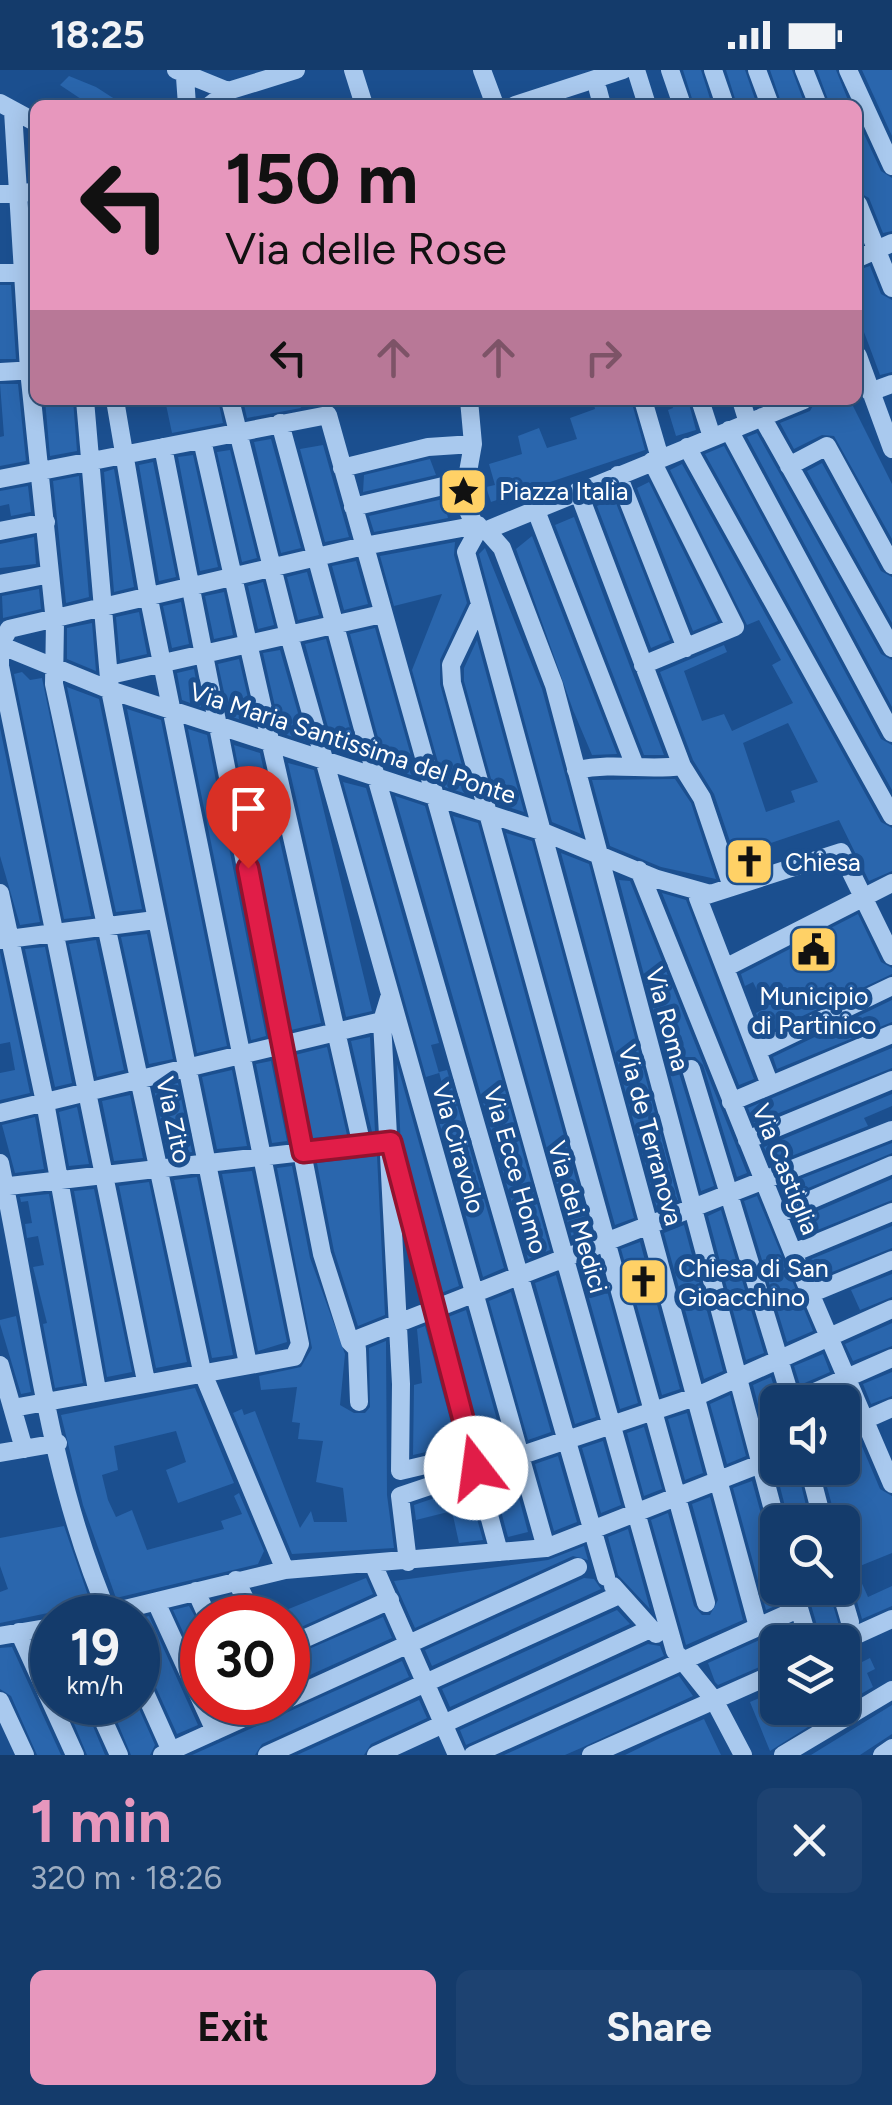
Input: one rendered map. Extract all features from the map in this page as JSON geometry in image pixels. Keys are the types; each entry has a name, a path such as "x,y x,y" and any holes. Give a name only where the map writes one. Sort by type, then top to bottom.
{"street":[{"path":"216,100 228,91 296,70"},
{"path":"353,70 362,100"},
{"path":"482,70 492,100"},
{"path":"530,100 623,70"},
{"path":"636,70 646,100"},
{"path":"670,70 680,100"},
{"path":"713,70 723,100"},
{"path":"757,70 768,100"},
{"path":"804,70 816,100"},
{"path":"848,70 862,100"},
{"path":"180,73 228,91"},
{"path":"180,73 187,100"},
{"path":"862,101 892,166"},
{"path":"7,107 30,119"},
{"name":"Via Zito","path":"7,107 30,305"},
{"path":"862,211 884,247 892,288"},
{"path":"0,273 29,272"},
{"path":"0,372 30,370"},
{"path":"892,384 864,382 892,449"},
{"name":"Via Zito","path":"36,405 58,668 54,684 202,1371 285,1570"},
{"path":"85,405 110,682 155,920 248,1364"},
{"path":"12,1408 294,1357 300,1344 149,599 121,455 116,405"},
{"name":"Via Ciravolo","path":"231,405 324,760 546,1548"},
{"path":"470,405 473,444 463,500 481,527"},
{"path":"643,405 656,459 734,628 643,666"},
{"path":"703,405 892,733"},
{"path":"744,405 789,466 889,637"},
{"path":"146,1381 0,666 0,645 9,630 364,546 481,527 791,405"},
{"name":"Via dei Medici","path":"280,423 328,415 432,797 635,1514 679,1656"},
{"path":"0,478 280,423"},
{"name":"Via Ecce Homo","path":"280,423 376,778 606,1576 650,1629 679,1656"},
{"path":"202,440 274,744 362,1146"},
{"path":"342,468 428,448 473,444"},
{"path":"789,466 826,446 892,566"},
{"path":"163,447 322,1254 350,1342 357,1349 358,1402"},
{"path":"687,447 892,816"},
{"path":"618,475 686,648"},
{"path":"353,507 468,483"},
{"path":"578,491 682,766 702,798 731,884"},
{"path":"529,511 635,766"},
{"path":"0,531 46,522"},
{"name":"Via de Terranova","path":"481,527 466,552 758,1627"},
{"name":"Via Roma","path":"481,527 502,548 554,684 739,1378 760,1435"},
{"path":"0,584 50,574"},
{"path":"480,604 450,674 706,1603"},
{"path":"110,682 163,664 382,614"},
{"name":"Via Maria Santissima del Ponte","path":"0,645 58,668 110,682 173,711 541,831 700,893"},
{"path":"576,770 621,762 644,770 682,766"},
{"path":"770,1086 700,893 840,852 868,900 892,956"},
{"name":"Via Castiglia","path":"639,870 793,1254 864,1420 887,1459 892,1484"},
{"path":"726,971 868,900 892,883"},
{"path":"0,893 5,939 45,1102 97,1390"},
{"path":"5,939 155,920"},
{"path":"757,1051 892,986"},
{"path":"390,996 382,1021 391,1150 400,1471 520,1453 695,1397 892,1310"},
{"path":"0,1113 382,1021"},
{"path":"731,1102 892,1034"},
{"path":"692,1068 787,1385"},
{"path":"747,1140 892,1080"},
{"path":"350,1342 892,1130"},
{"path":"2,1186 362,1146 391,1150"},
{"path":"391,1150 499,1552"},
{"path":"0,1164 58,1443 84,1551 101,1595"},
{"path":"778,1214 892,1165"},
{"path":"793,1254 892,1212"},
{"path":"810,1294 892,1260"},
{"path":"831,1385 892,1358"},
{"path":"0,1364 24,1449"},
{"path":"860,1422 892,1408"},
{"path":"0,1453 58,1443"},
{"path":"408,1562 400,1496 474,1461"},
{"path":"160,1601 285,1570 374,1566 546,1548 760,1464"},
{"path":"546,1548 578,1567 606,1576"},
{"path":"374,1566 457,1755"},
{"path":"310,1687 578,1567"},
{"path":"236,1580 243,1595"},
{"path":"196,1591 198,1595"},
{"path":"267,1755 619,1595"},
{"path":"310,1636 390,1600"},
{"path":"797,1605 804,1625"},
{"path":"845,1605 850,1622"},
{"path":"473,1755 679,1656 798,1608"},
{"path":"160,1611 215,1732"},
{"path":"860,1633 892,1619"},
{"path":"376,1755 650,1629"},
{"path":"9,1634 75,1755"},
{"path":"679,1656 714,1700 743,1755"},
{"path":"591,1755 760,1680"},
{"path":"782,1755 885,1695"},
{"path":"0,1701 25,1755"},
{"path":"105,1725 119,1755"},
{"path":"156,1725 167,1753 225,1725"},
{"path":"633,1736 642,1755"}],"building":[{"path":"683,70 701,70 710,100 692,100"},
{"path":"726,70 745,70 755,100 735,100"},
{"path":"770,70 792,70 803,100 780,100"},
{"path":"817,70 836,70 848,100 828,100"},
{"path":"862,70 892,70 892,136"},
{"path":"69,76 116,100 82,100 60,85"},
{"path":"862,130 881,171 892,178 892,231 883,233 869,198 862,194"},
{"path":"870,266 881,294 892,300 892,372 880,375 862,327 862,269"},
{"path":"0,285 11,285 16,359 0,359"},
{"path":"0,384 18,384 26,461 0,466 0,437 4,436"},
{"path":"45,405 73,405 77,451 50,456"},
{"path":"166,405 219,405 223,423 172,433"},
{"path":"244,405 301,408 247,418"},
{"path":"594,405 632,405 645,450 491,502 486,487 495,485 489,464 522,454 518,436 539,428 547,448 577,439 570,418 595,409"},
{"path":"672,405 689,405 696,430 676,436 668,410"},
{"path":"813,405 852,405 892,484 892,539 834,436 822,435 794,449 780,423 810,411"},
{"path":"757,433 881,654 892,660 892,707 747,437"},
{"path":"271,439 301,548 281,553 254,442"},
{"path":"323,445 349,537 325,542 300,449"},
{"path":"724,446 881,739 892,745 892,790 705,454"},
{"path":"230,450 257,558 242,562 217,452"},
{"path":"193,455 218,567 200,571 178,457"},
{"path":"430,459 436,475 363,492 364,475"},
{"path":"153,462 176,577 159,581 139,465"},
{"path":"822,463 881,571 892,577 892,623 807,471"},
{"path":"682,464 881,822 892,828 892,871 869,881 839,820 762,846 768,862 740,871 714,794 693,760 660,672 724,645 727,652 684,671 702,721 724,714 732,731 793,703 772,665 781,660 759,620 747,625 670,470","holes":["788,723 818,782 791,791 795,802 766,812 743,743"]},
{"path":"114,469 134,587 114,592 104,472"},
{"path":"79,476 89,597 66,603 53,481"},
{"path":"649,482 718,621 693,631 637,488"},
{"path":"28,486 31,512 11,516 9,504 0,506 0,491"},
{"path":"614,498 670,640 651,648 597,506"},
{"path":"443,499 448,518 374,532 369,516"},
{"path":"574,517 664,755 644,755 555,525"},
{"path":"532,536 617,754 592,755 573,710 516,549"},
{"path":"34,537 36,564 0,568 0,544"},
{"path":"455,542 454,555 467,603 440,660 440,684 470,795 445,787 412,670 442,594 394,606 380,556"},
{"path":"485,548 542,689 581,834 552,822 479,554"},
{"path":"356,561 368,604 344,610 332,566"},
{"path":"307,572 319,615 298,620 287,577"},
{"path":"263,582 274,625 258,629 248,586"},
{"path":"39,589 41,609 3,618 2,596"},
{"path":"224,592 233,635 214,639 205,596"},
{"path":"181,602 189,644 172,648 163,606"},
{"path":"139,612 147,654 120,660 116,617"},
{"path":"92,623 96,671 67,659 67,628"},
{"path":"375,628 417,777 386,767 350,634"},
{"path":"326,639 358,758 342,753 342,748 334,749 305,644"},
{"path":"477,640 524,812 498,804 464,681 464,668"},
{"path":"280,650 306,741 281,733 263,653"},
{"path":"239,659 254,724 229,716 218,664"},
{"path":"194,669 201,707 182,700 177,673"},
{"path":"22,672 30,680 42,678 91,916 64,919 14,674"},
{"path":"67,687 99,699 142,909 116,912"},
{"path":"127,709 161,720 227,1046 197,1053"},
{"path":"0,728 40,922 20,925 0,856"},
{"path":"188,729 207,735 266,1036 251,1040"},
{"path":"234,745 260,753 321,1023 291,1030"},
{"path":"288,763 314,770 372,1011 346,1017"},
{"path":"675,779 691,803 716,879 661,867 610,846 592,780"},
{"path":"343,782 366,788 439,1043 431,1045 439,1073 426,1077"},
{"path":"395,796 425,806 550,1250 528,1259"},
{"path":"453,816 478,823 591,1234 573,1241"},
{"path":"506,833 532,841 634,1218 615,1225"},
{"path":"561,853 589,864 678,1200 657,1208"},
{"path":"619,880 630,881 747,1173 737,1177 703,1065 695,1057 686,1057 679,1073 714,1186 701,1191"},
{"path":"662,893 686,900 754,1079 739,1085"},
{"path":"858,914 881,962 892,968 892,974 764,1034 756,1013 766,1008 753,982 745,986 741,974"},
{"path":"147,934 173,1059 149,1064 121,937"},
{"path":"96,940 124,1070 97,1077 69,944"},
{"path":"45,947 72,1083 55,1087 25,949"},
{"path":"0,952 30,1093 0,1100 0,1073 15,1070 10,1042 0,1044"},
{"path":"892,1000 892,1022 777,1069 773,1057"},
{"path":"370,1037 375,1131 372,1132 351,1041"},
{"path":"327,1047 347,1135 312,1138 295,1055"},
{"path":"892,1048 892,1068 754,1123 748,1108"},
{"path":"271,1061 287,1141 272,1143 256,1064"},
{"path":"397,1064 459,1286 441,1293 410,1178 402,1169"},
{"path":"232,1070 247,1146 217,1149 202,1077"},
{"path":"447,1070 504,1268 483,1277 438,1118 450,1115 439,1072"},
{"path":"178,1083 192,1152 168,1155 154,1089"},
{"path":"892,1094 892,1106 864,1118 868,1126 771,1164 764,1147"},
{"path":"130,1095 143,1158 114,1161 102,1101"},
{"path":"77,1107 89,1164 69,1166 59,1112"},
{"path":"35,1117 44,1169 15,1173 2,1125"},
{"path":"892,1143 892,1153 784,1198 780,1187"},
{"path":"377,1156 385,1315 358,1326 334,1251 317,1163"},
{"path":"292,1166 310,1258 345,1354 340,1405 354,1413 365,1413 370,1407 369,1348 386,1341 387,1495 394,1548 292,1554 233,1413 242,1409 244,1415 255,1411 300,1528 311,1511 314,1522 347,1522 343,1488 316,1482 323,1441 298,1439 300,1423 292,1422 297,1387 261,1390 259,1376 301,1367 312,1348 277,1168"},
{"path":"252,1171 287,1342 258,1351 222,1174"},
{"path":"197,1177 233,1355 212,1358 174,1180"},
{"path":"892,1179 892,1200 800,1237 794,1221"},
{"path":"149,1182 187,1362 156,1368 119,1186"},
{"path":"94,1189 132,1372 107,1377 74,1191"},
{"path":"49,1194 83,1383 55,1388 43,1324 47,1323 33,1267 44,1265 38,1236 27,1238 25,1224 32,1223 28,1201 21,1202 20,1197"},
{"path":"757,1196 813,1331 787,1342 744,1201"},
{"path":"721,1210 764,1353 746,1360 708,1216"},
{"path":"684,1225 723,1371 704,1379 664,1233"},
{"path":"892,1226 892,1248 817,1278 809,1260"},
{"path":"640,1242 680,1389 662,1395 621,1249"},
{"path":"598,1258 638,1403 620,1409 580,1266"},
{"path":"892,1274 892,1297 860,1310 851,1290"},
{"path":"556,1275 596,1417 575,1424 535,1283"},
{"path":"511,1292 551,1432 528,1440 489,1301"},
{"path":"466,1310 505,1448 485,1454 448,1317"},
{"path":"16,1316 31,1392 21,1394 0,1324 0,1320"},
{"path":"892,1323 892,1346 853,1361 845,1344"},
{"path":"425,1326 457,1445 413,1455 414,1385 422,1383 417,1329"},
{"path":"823,1354 830,1372 800,1385 794,1366"},
{"path":"892,1372 892,1396 871,1404 863,1384"},
{"path":"771,1377 774,1385 760,1385 760,1412 753,1385"},
{"path":"195,1388 234,1483 178,1503 166,1470 186,1462 176,1431 114,1446 118,1470 102,1475 108,1500 116,1517 132,1510 147,1550 224,1529 221,1521 242,1514 234,1496 239,1493 264,1551 258,1564 115,1595 83,1505 61,1415"},
{"path":"730,1395 746,1456 727,1464 710,1404"},
{"path":"687,1413 703,1473 685,1480 668,1419"},
{"path":"644,1427 662,1489 644,1496 627,1433"},
{"path":"603,1441 621,1505 601,1513 582,1448"},
{"path":"860,1442 880,1489 892,1496 892,1553 860,1566 860,1505 832,1505 827,1485 860,1485"},
{"path":"558,1456 577,1522 554,1531 535,1464"},
{"path":"512,1472 528,1532 508,1537 492,1478"},
{"path":"752,1481 760,1510 760,1588 733,1488"},
{"path":"780,1485 801,1485 806,1505 785,1505"},
{"path":"458,1490 460,1498 470,1494 483,1540 459,1543 452,1511 416,1520 414,1505"},
{"path":"710,1497 743,1620 686,1645 651,1520 668,1513 694,1606 702,1615 710,1615 718,1600 692,1504"},
{"path":"64,1526 88,1595 30,1595 30,1617 0,1623 0,1592 8,1589 0,1566 0,1538"},
{"path":"628,1529 650,1609 618,1575 608,1537"},
{"path":"584,1546 588,1560 573,1556 415,1628 394,1581 548,1560"},
{"path":"366,1578 373,1594 310,1623 310,1600"},
{"path":"584,1578 594,1579 601,1589 432,1666 425,1650"},
{"path":"860,1579 868,1597 892,1586 892,1606 862,1619 858,1605"},
{"path":"811,1605 833,1605 839,1625 817,1625"},
{"path":"617,1610 630,1624 450,1707 442,1689"},
{"path":"383,1617 392,1638 310,1675 310,1649"},
{"path":"160,1640 180,1685 180,1725 198,1725 177,1734 160,1696"},
{"path":"760,1640 760,1667 718,1685 708,1663"},
{"path":"648,1644 660,1646 664,1656 466,1745 460,1730"},
{"path":"12,1647 30,1687 30,1725 47,1725 61,1755 37,1755 11,1696 0,1689 0,1648"},
{"path":"860,1658 862,1662 870,1658 875,1669 867,1673 873,1687 860,1695"},
{"path":"402,1661 409,1677 310,1722 310,1702"},
{"path":"679,1676 693,1696 581,1748 565,1755 504,1755"},
{"path":"760,1698 760,1725 811,1725 770,1751 750,1702"},
{"path":"419,1700 427,1718 371,1744 364,1755 297,1755"},
{"path":"892,1705 892,1734 860,1755 811,1755 860,1725"},
{"path":"704,1719 721,1755 625,1755 664,1736"},
{"path":"75,1725 93,1725 105,1755 87,1755"},
{"path":"119,1725 146,1725 155,1745 150,1755 131,1755"},
{"path":"259,1725 304,1725 262,1744 255,1755 192,1755"}],"place":[{"name":"Piazza Italia","path":"464,491"},
{"name":"Chiesa","path":"750,862"},
{"name":"Municipio di Partinico","path":"814,950"},
{"name":"Chiesa di San Gioacchino","path":"643,1282"}],"route":[{"path":"248,868 303,1152 391,1142 391,1158 476,1468"}]}
